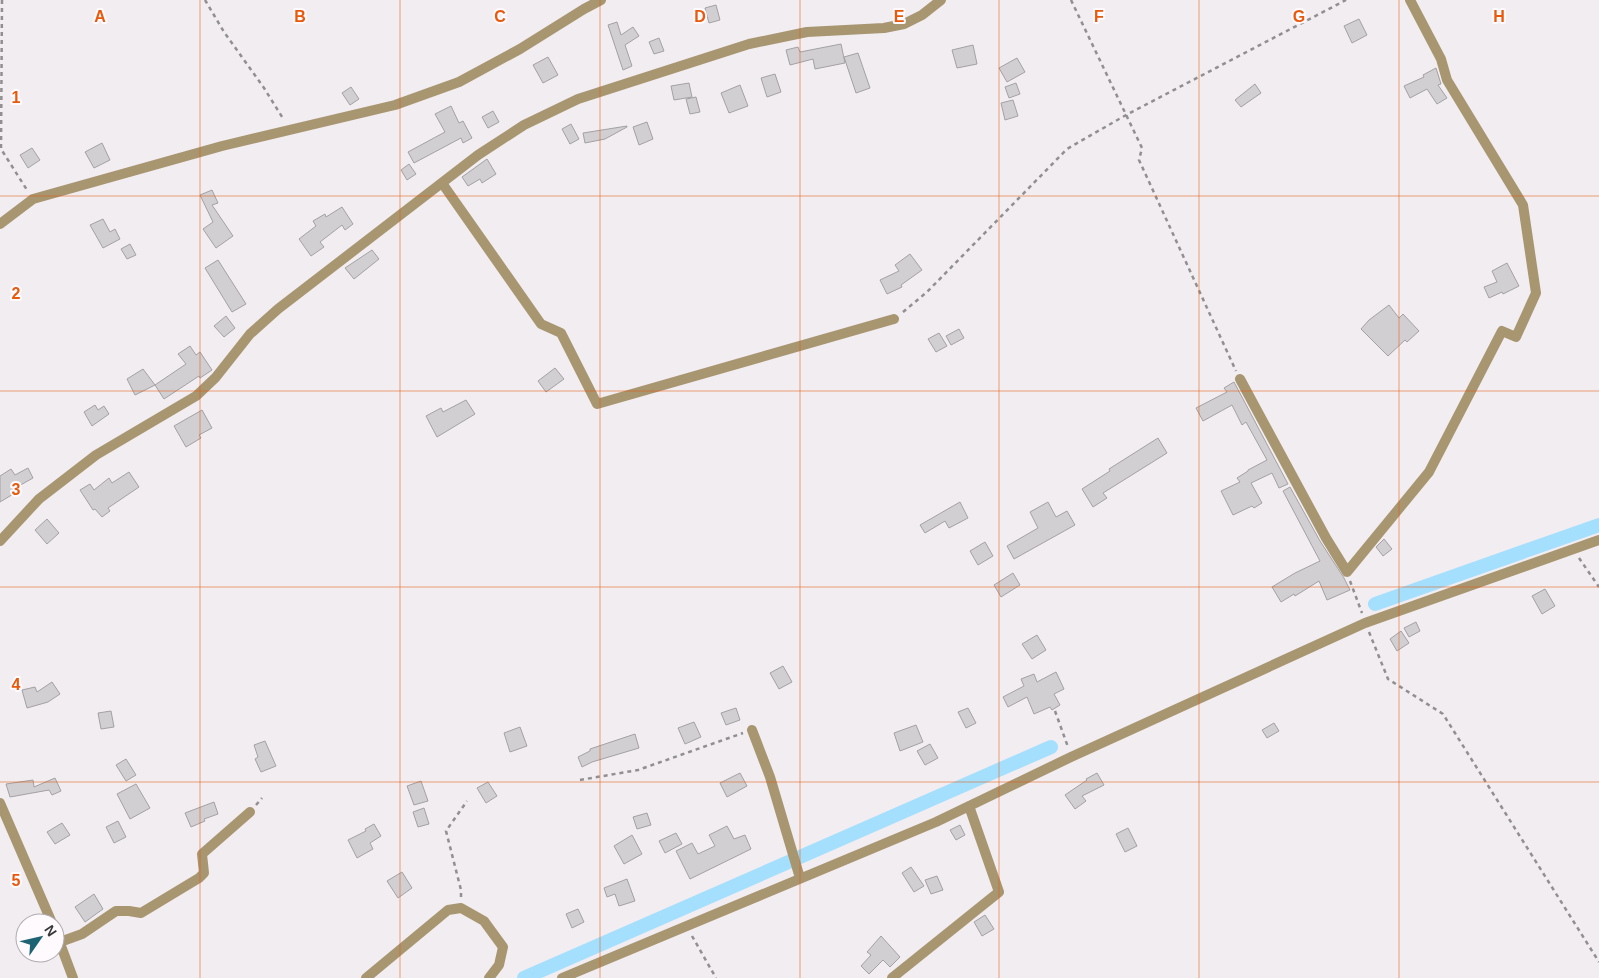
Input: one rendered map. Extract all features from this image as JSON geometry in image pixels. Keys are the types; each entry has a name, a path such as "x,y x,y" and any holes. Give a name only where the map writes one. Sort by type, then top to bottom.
{"street":[{"path":"0,224 32,200 213,148 395,104 459,82 520,49 601,0"},
{"path":"0,542 40,499 96,455 196,396 216,377 250,334 278,309 478,155 524,125 578,99 749,44 807,32 884,28 904,24 922,15 941,0"},
{"path":"1240,379 1326,538 1347,572 1429,472 1502,331 1516,337 1536,293 1523,205 1447,80 1441,59 1410,0"},
{"path":"442,183 541,324 561,333 597,404 894,320"},
{"path":"562,978 970,806 1071,757 1365,623 1599,540"},
{"path":"752,730 770,778 800,878"},
{"path":"0,803 48,913"},
{"path":"892,978 999,892 970,806"},
{"path":"65,940 82,934 116,911 141,913 199,878 204,873 202,854 250,812"},
{"path":"366,978 448,910 461,908 484,921 503,947 499,964 489,978"},
{"path":"65,956 73,978"}],"path":[{"path":"2,0 2,149 32,200"},
{"path":"205,0 243,60 278,108 290,130"},
{"path":"1071,0 1142,148 1139,160 1240,379"},
{"path":"894,320 927,292 1067,149 1126,115 1346,0"},
{"path":"1573,548 1599,587"},
{"path":"1347,572 1388,679 1443,714 1599,962"},
{"path":"1055,711 1071,757"},
{"path":"580,780 638,770 752,730"},
{"path":"461,908 461,890 446,830 467,801"},
{"path":"686,926 716,978"}],"building":[{"path":"716,5 720,20 709,23 705,8"},
{"path":"1359,19 1367,35 1352,43 1344,26"},
{"path":"617,22 621,35 633,27 639,36 625,45 632,66 623,70 608,25"},
{"path":"659,38 664,51 654,54 649,42"},
{"path":"841,44 845,63 815,69 813,59 790,65 786,50 798,47 800,52"},
{"path":"973,45 977,64 957,68 952,50"},
{"path":"858,53 870,88 856,93 844,57"},
{"path":"548,57 558,75 543,83 533,65"},
{"path":"1017,58 1025,72 1007,82 999,68"},
{"path":"1436,68 1441,84 1438,85 1447,98 1437,104 1427,89 1410,98 1404,86 1424,77 1423,75"},
{"path":"775,74 781,92 767,97 761,78"},
{"path":"689,83 692,97 674,100 671,86"},
{"path":"1016,83 1020,94 1009,98 1005,87"},
{"path":"1255,84 1261,93 1241,107 1235,100"},
{"path":"740,85 748,106 729,113 721,93"},
{"path":"351,87 359,99 350,105 342,93"},
{"path":"696,97 700,112 690,114 686,99"},
{"path":"1013,100 1018,116 1005,120 1001,103"},
{"path":"451,106 459,123 463,121 472,138 463,143 461,138 414,163 408,152 445,132 435,114"},
{"path":"493,111 499,122 488,128 482,117"},
{"path":"647,122 653,139 639,145 633,127"},
{"path":"571,124 579,139 570,144 562,129"},
{"path":"627,126 605,139 585,143 583,133"},
{"path":"102,143 110,160 94,168 85,152"},
{"path":"32,148 40,160 28,168 20,155"},
{"path":"487,159 496,174 482,183 480,179 468,186 462,177"},
{"path":"409,164 416,174 407,180 401,170"},
{"path":"212,190 218,203 212,205 233,236 216,248 203,229 213,222 200,195"},
{"path":"342,207 353,224 345,230 342,225 320,242 324,247 311,256 299,239 316,226 313,221 325,214 326,217"},
{"path":"103,219 110,232 115,229 120,239 103,248 90,225"},
{"path":"130,244 136,255 127,259 121,249"},
{"path":"372,250 379,259 354,279 345,268"},
{"path":"910,254 922,270 901,285 902,287 887,294 880,280 899,271 895,265"},
{"path":"218,260 246,304 232,312 205,268"},
{"path":"1507,263 1519,286 1489,298 1484,287 1497,282 1492,271"},
{"path":"1389,305 1399,318 1403,314 1419,331 1407,342 1405,340 1388,356 1361,329 1369,320"},
{"path":"226,316 235,328 224,337 214,326"},
{"path":"959,329 964,338 951,345 946,336"},
{"path":"939,333 947,346 936,352 928,339"},
{"path":"190,346 196,355 200,352 212,370 200,378 199,376 164,399 155,385 186,364 178,354"},
{"path":"555,368 564,379 546,392 538,381"},
{"path":"143,369 155,385 135,395 127,379"},
{"path":"1234,382 1288,484 1279,488 1272,473 1251,483 1262,503 1254,508 1252,506 1233,515 1221,491 1240,482 1237,478 1267,460 1246,422 1242,425 1232,405 1203,421 1196,408 1227,392 1224,388"},
{"path":"466,400 475,414 437,437 426,416 441,408 443,412"},
{"path":"95,405 98,410 104,406 109,414 92,426 84,412"},
{"path":"202,410 212,428 199,435 201,438 186,447 174,426"},
{"path":"1158,438 1167,453 1103,493 1107,498 1093,507 1082,489 1110,471 1109,469"},
{"path":"28,468 33,478 17,487 20,490 0,502 0,476 11,469 15,475"},
{"path":"129,472 139,487 108,508 110,511 102,517 95,509 93,510 80,490 90,484 94,490 109,478 112,483"},
{"path":"1290,487 1350,590 1327,600 1319,581 1295,596 1294,594 1281,602 1272,587 1320,561 1283,491"},
{"path":"960,502 968,518 949,528 945,521 925,533 920,525"},
{"path":"1048,502 1056,517 1067,511 1075,525 1014,559 1007,546 1038,528 1030,512"},
{"path":"47,519 59,533 47,544 35,530"},
{"path":"1384,539 1392,549 1383,556 1376,547"},
{"path":"985,542 993,556 978,565 970,551"},
{"path":"1013,573 1020,585 1001,597 994,585"},
{"path":"1545,589 1555,606 1542,614 1532,596"},
{"path":"1416,622 1420,631 1409,637 1404,628"},
{"path":"1401,631 1409,643 1397,651 1390,639"},
{"path":"1037,635 1046,650 1032,659 1022,644"},
{"path":"783,666 792,682 779,689 770,673"},
{"path":"1056,672 1064,689 1054,694 1060,705 1052,710 1050,707 1034,714 1027,697 1008,707 1003,697 1024,686 1021,679 1034,674 1037,682"},
{"path":"52,682 60,694 48,702 27,708 22,690 35,687 37,692"},
{"path":"736,708 740,720 726,725 721,713"},
{"path":"968,708 976,723 966,728 958,712"},
{"path":"111,711 114,727 101,729 98,713"},
{"path":"694,722 701,737 685,744 678,728"},
{"path":"1274,723 1279,731 1267,738 1262,730"},
{"path":"916,725 923,742 900,751 894,733"},
{"path":"520,727 527,746 510,752 504,733"},
{"path":"635,734 639,748 592,762 582,767 578,757 590,751 590,749"},
{"path":"265,741 276,766 261,772 255,759 258,757 254,745"},
{"path":"930,744 938,758 925,765 917,751"},
{"path":"126,759 136,775 126,781 116,765"},
{"path":"740,773 747,786 727,797 720,783"},
{"path":"1097,773 1104,785 1082,796 1086,801 1075,809 1065,795"},
{"path":"55,778 61,791 52,795 49,790 10,797 6,784 33,780 34,787"},
{"path":"421,781 428,801 414,805 407,786"},
{"path":"488,782 497,796 486,803 477,788"},
{"path":"136,784 150,808 130,819 117,794"},
{"path":"214,802 218,814 204,819 205,821 191,827 185,813"},
{"path":"424,808 429,824 418,827 413,812"},
{"path":"647,813 651,825 637,829 633,817"},
{"path":"118,821 126,837 114,843 106,827"},
{"path":"62,823 70,835 55,844 47,832"},
{"path":"374,824 381,836 370,843 373,849 357,858 348,840 366,831 365,829"},
{"path":"960,825 965,835 956,840 950,830"},
{"path":"727,826 734,839 745,835 751,849 690,879 676,851 692,843 698,854 715,846 709,835"},
{"path":"1128,828 1137,846 1125,852 1116,834"},
{"path":"676,833 682,844 665,853 659,841"},
{"path":"632,835 642,854 624,864 614,846"},
{"path":"911,867 924,886 914,892 902,873"},
{"path":"402,872 412,888 398,898 387,881"},
{"path":"937,876 943,890 931,894 925,880"},
{"path":"627,879 635,901 619,906 615,894 607,897 604,888"},
{"path":"94,894 103,909 85,922 75,907"},
{"path":"578,909 584,922 572,928 566,914"},
{"path":"985,915 994,929 982,936 974,922"},
{"path":"881,936 900,957 890,967 883,960 869,974 861,966 871,955 867,952"}],"waterway":[{"path":"1375,604 1599,525"},
{"path":"524,978 1051,747"}]}
